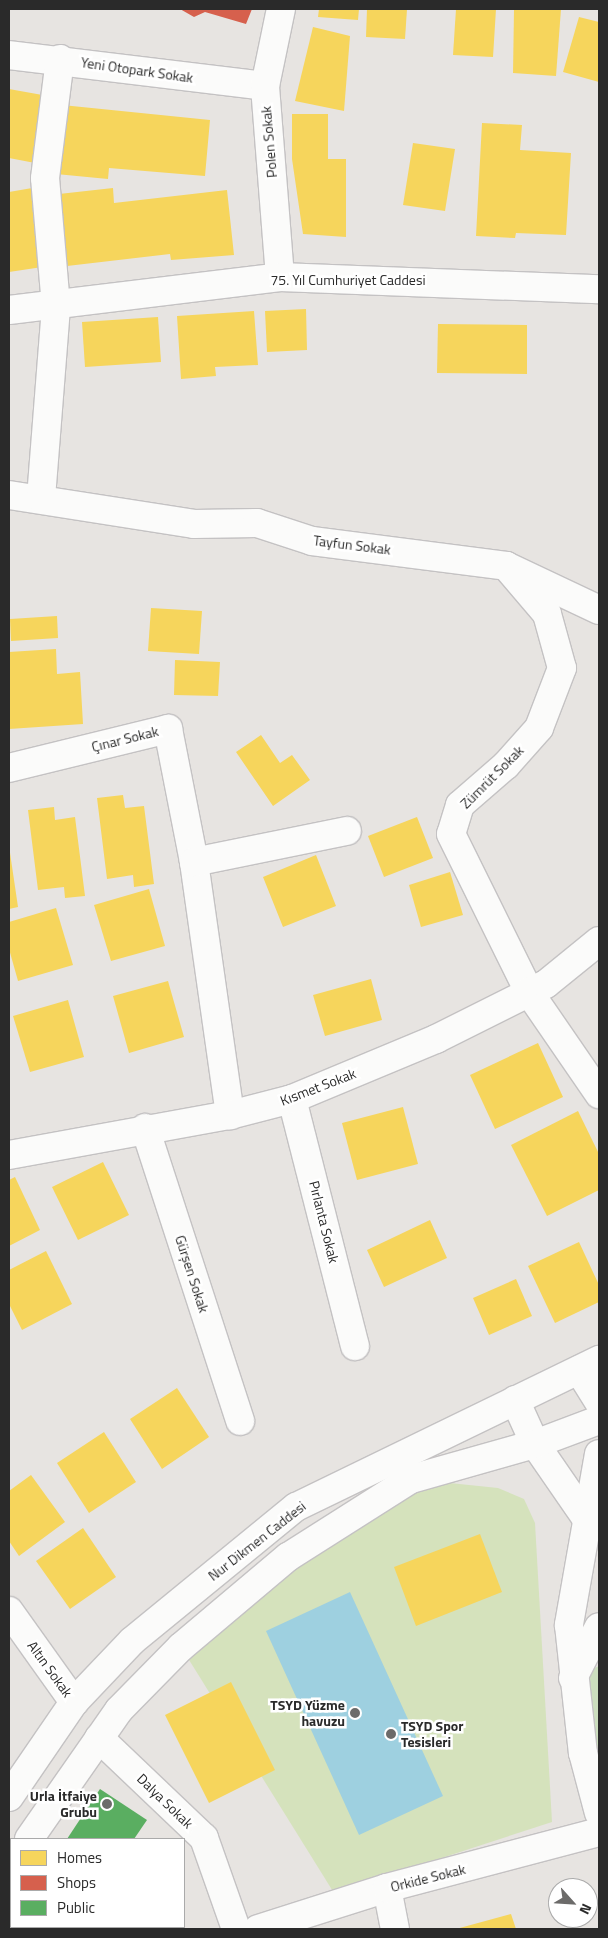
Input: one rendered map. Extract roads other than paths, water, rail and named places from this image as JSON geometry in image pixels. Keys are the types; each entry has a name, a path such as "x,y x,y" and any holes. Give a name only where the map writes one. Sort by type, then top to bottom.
{"street":[{"name":"Polen Sokak","path":"280,277 265,86 281,9"},
{"name":"Yeni Otopark Sokak","path":"9,54 265,86"},
{"path":"41,498 56,306 45,178 60,59"},
{"name":"75. Yıl Cumhuriyet Caddesi","path":"9,310 56,306 280,277 599,288"},
{"name":"Tayfun Sokak","path":"9,495 41,498 194,524 256,523 312,541 506,566 599,610"},
{"name":"Zümrüt Sokak","path":"506,566 547,614 562,668 539,728 506,764 460,805 451,834 530,992 599,1094"},
{"name":"Çınar Sokak","path":"9,768 168,729 194,862"},
{"path":"230,1115 194,862 347,831"},
{"name":"Kısmet Sokak","path":"9,1156 145,1128 230,1115 292,1099 436,1039 546,984 599,941"},
{"name":"Pırlanta Sokak","path":"292,1099 355,1346"},
{"name":"Gürşen Sokak","path":"145,1128 240,1421"},
{"path":"589,1365 599,1402"},
{"name":"Nur Dikmen Caddesi","path":"9,1797 74,1702 132,1641 296,1506 589,1365"},
{"path":"515,1400 535,1444 586,1518"},
{"path":"30,1838 119,1710 181,1647 288,1557 411,1479 535,1444 599,1420"},
{"path":"599,1454 586,1518 569,1625 573,1678 583,1753 599,1813"},
{"name":"Altın Sokak","path":"9,1611 74,1702"},
{"path":"573,1678 599,1627"},
{"name":"Dalya Sokak","path":"99,1738 204,1838 236,1929"},
{"name":"Orkide Sokak","path":"258,1929 387,1888 599,1832"},
{"path":"387,1888 395,1929"}],"water":[{"name":"TSYD Yüzme havuzu","path":"350,1592 443,1796 359,1835 266,1631"}],"place":[{"name":"TSYD Yüzme havuzu","path":"355,1713"},
{"name":"TSYD Spor Tesisleri","path":"391,1734"},
{"name":"Urla İtfaiye Grubu","path":"107,1804"}]}
